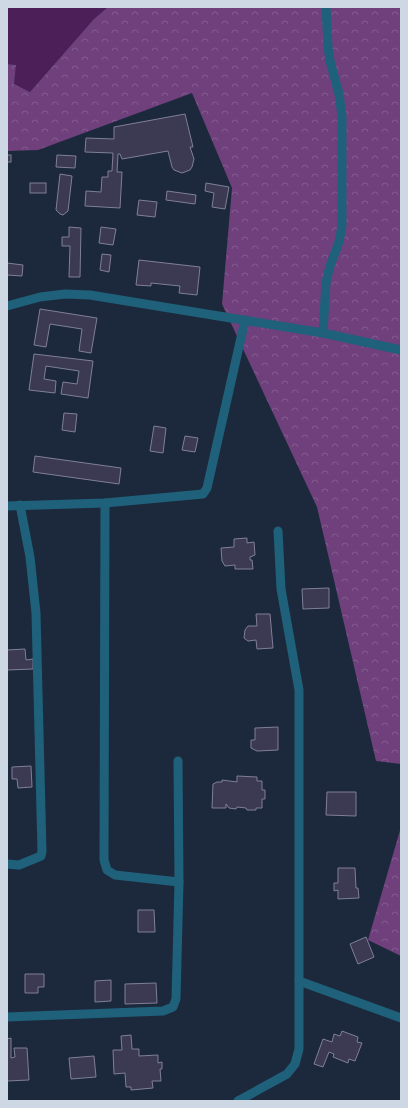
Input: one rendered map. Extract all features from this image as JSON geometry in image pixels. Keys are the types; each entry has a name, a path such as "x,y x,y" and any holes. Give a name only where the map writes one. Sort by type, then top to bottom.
{"street":[{"path":"323,333 326,282 330,266 340,242 342,226 342,116 340,94 330,60 328,47 326,7"},
{"path":"7,306 40,297 65,294 90,295 323,333 401,350"},
{"path":"7,506 105,503 203,494 207,488 245,320"},
{"path":"105,503 104,860 107,870 115,875 179,882"},
{"path":"7,864 19,865 41,856 42,851 36,612 30,557 20,506"},
{"path":"238,1101 287,1074 295,1064 299,1049 299,690 281,589 278,531"},
{"path":"7,1016 163,1011 173,1007 176,999 179,882 178,761"},
{"path":"299,981 401,1018"}],"shaded area":[{"path":"7,7 108,7 94,19 30,92 14,84 16,65 7,64"}],"green space":[{"path":"108,7 401,7 401,764 376,761 317,507 222,304 232,188 192,93 38,150 7,151 7,64 16,65 14,84 30,92 94,19"},
{"path":"401,827 401,956 368,940"}],"building":[{"path":"185,114 193,147 190,147 194,159 190,170 182,173 174,170 168,151 122,159 120,154 118,154 117,172 122,172 120,208 85,206 86,191 101,192 102,177 108,177 108,171 112,171 113,153 85,152 86,138 114,139 114,127"},
{"path":"7,155 11,155 11,162 7,162"},
{"path":"57,155 76,156 75,168 56,167"},
{"path":"60,174 72,176 68,211 63,215 56,210"},
{"path":"30,183 46,183 46,193 30,193"},
{"path":"206,183 229,187 225,209 212,207 214,193 205,191"},
{"path":"167,191 196,195 195,204 166,200"},
{"path":"139,200 157,202 155,217 137,215"},
{"path":"69,227 81,228 80,277 69,277 70,246 62,246 62,237 69,237"},
{"path":"101,227 116,229 113,245 99,243"},
{"path":"102,254 111,255 109,272 100,270"},
{"path":"139,260 200,267 197,295 179,293 180,286 151,283 151,286 136,285"},
{"path":"7,263 23,265 22,276 7,275"},
{"path":"40,309 97,318 91,353 79,351 82,329 50,324 46,347 34,345"},
{"path":"34,354 93,361 88,398 61,394 63,382 77,384 79,371 46,366 44,379 56,381 55,393 29,390"},
{"path":"64,413 77,414 75,432 62,430"},
{"path":"154,426 166,428 163,453 150,451"},
{"path":"185,436 198,438 195,452 182,450"},
{"path":"35,456 121,468 119,484 33,472"},
{"path":"247,538 247,543 254,542 255,555 250,557 250,560 252,560 253,569 235,569 235,565 225,566 222,561 221,548 234,547 234,539"},
{"path":"329,588 329,608 303,609 302,589"},
{"path":"256,614 270,614 273,648 257,649 256,640 248,641 244,638 245,630 248,626 257,626"},
{"path":"25,649 26,660 33,659 33,669 7,670 7,650"},
{"path":"278,727 278,750 257,751 251,748 251,740 255,740 255,728"},
{"path":"31,766 32,787 18,788 17,779 12,779 12,767"},
{"path":"237,776 257,777 257,781 262,781 262,790 265,790 265,799 262,799 262,808 247,810 246,808 237,807 236,809 229,808 226,804 226,808 212,808 213,784 222,782 222,780 237,782"},
{"path":"327,792 356,792 356,816 326,815"},
{"path":"338,868 355,868 356,888 358,888 359,898 338,899 338,890 334,891 334,883 338,883"},
{"path":"138,910 154,910 155,932 138,932"},
{"path":"366,937 374,957 358,964 350,944"},
{"path":"25,974 44,974 44,987 38,987 38,993 25,993"},
{"path":"111,980 111,1001 95,1002 95,981"},
{"path":"156,983 157,1003 125,1004 125,984"},
{"path":"342,1031 358,1037 357,1042 362,1043 355,1061 349,1059 348,1063 333,1057 334,1054 329,1052 323,1067 314,1064 323,1039 332,1042 334,1034 340,1036"},
{"path":"131,1035 132,1049 139,1049 139,1056 158,1055 158,1063 162,1062 162,1069 160,1069 161,1081 152,1081 153,1088 131,1090 131,1087 126,1087 125,1073 114,1074 113,1050 122,1050 121,1036"},
{"path":"11,1038 11,1058 15,1057 14,1048 27,1048 29,1080 7,1081 7,1039"},
{"path":"94,1056 96,1077 71,1079 69,1058"}]}
